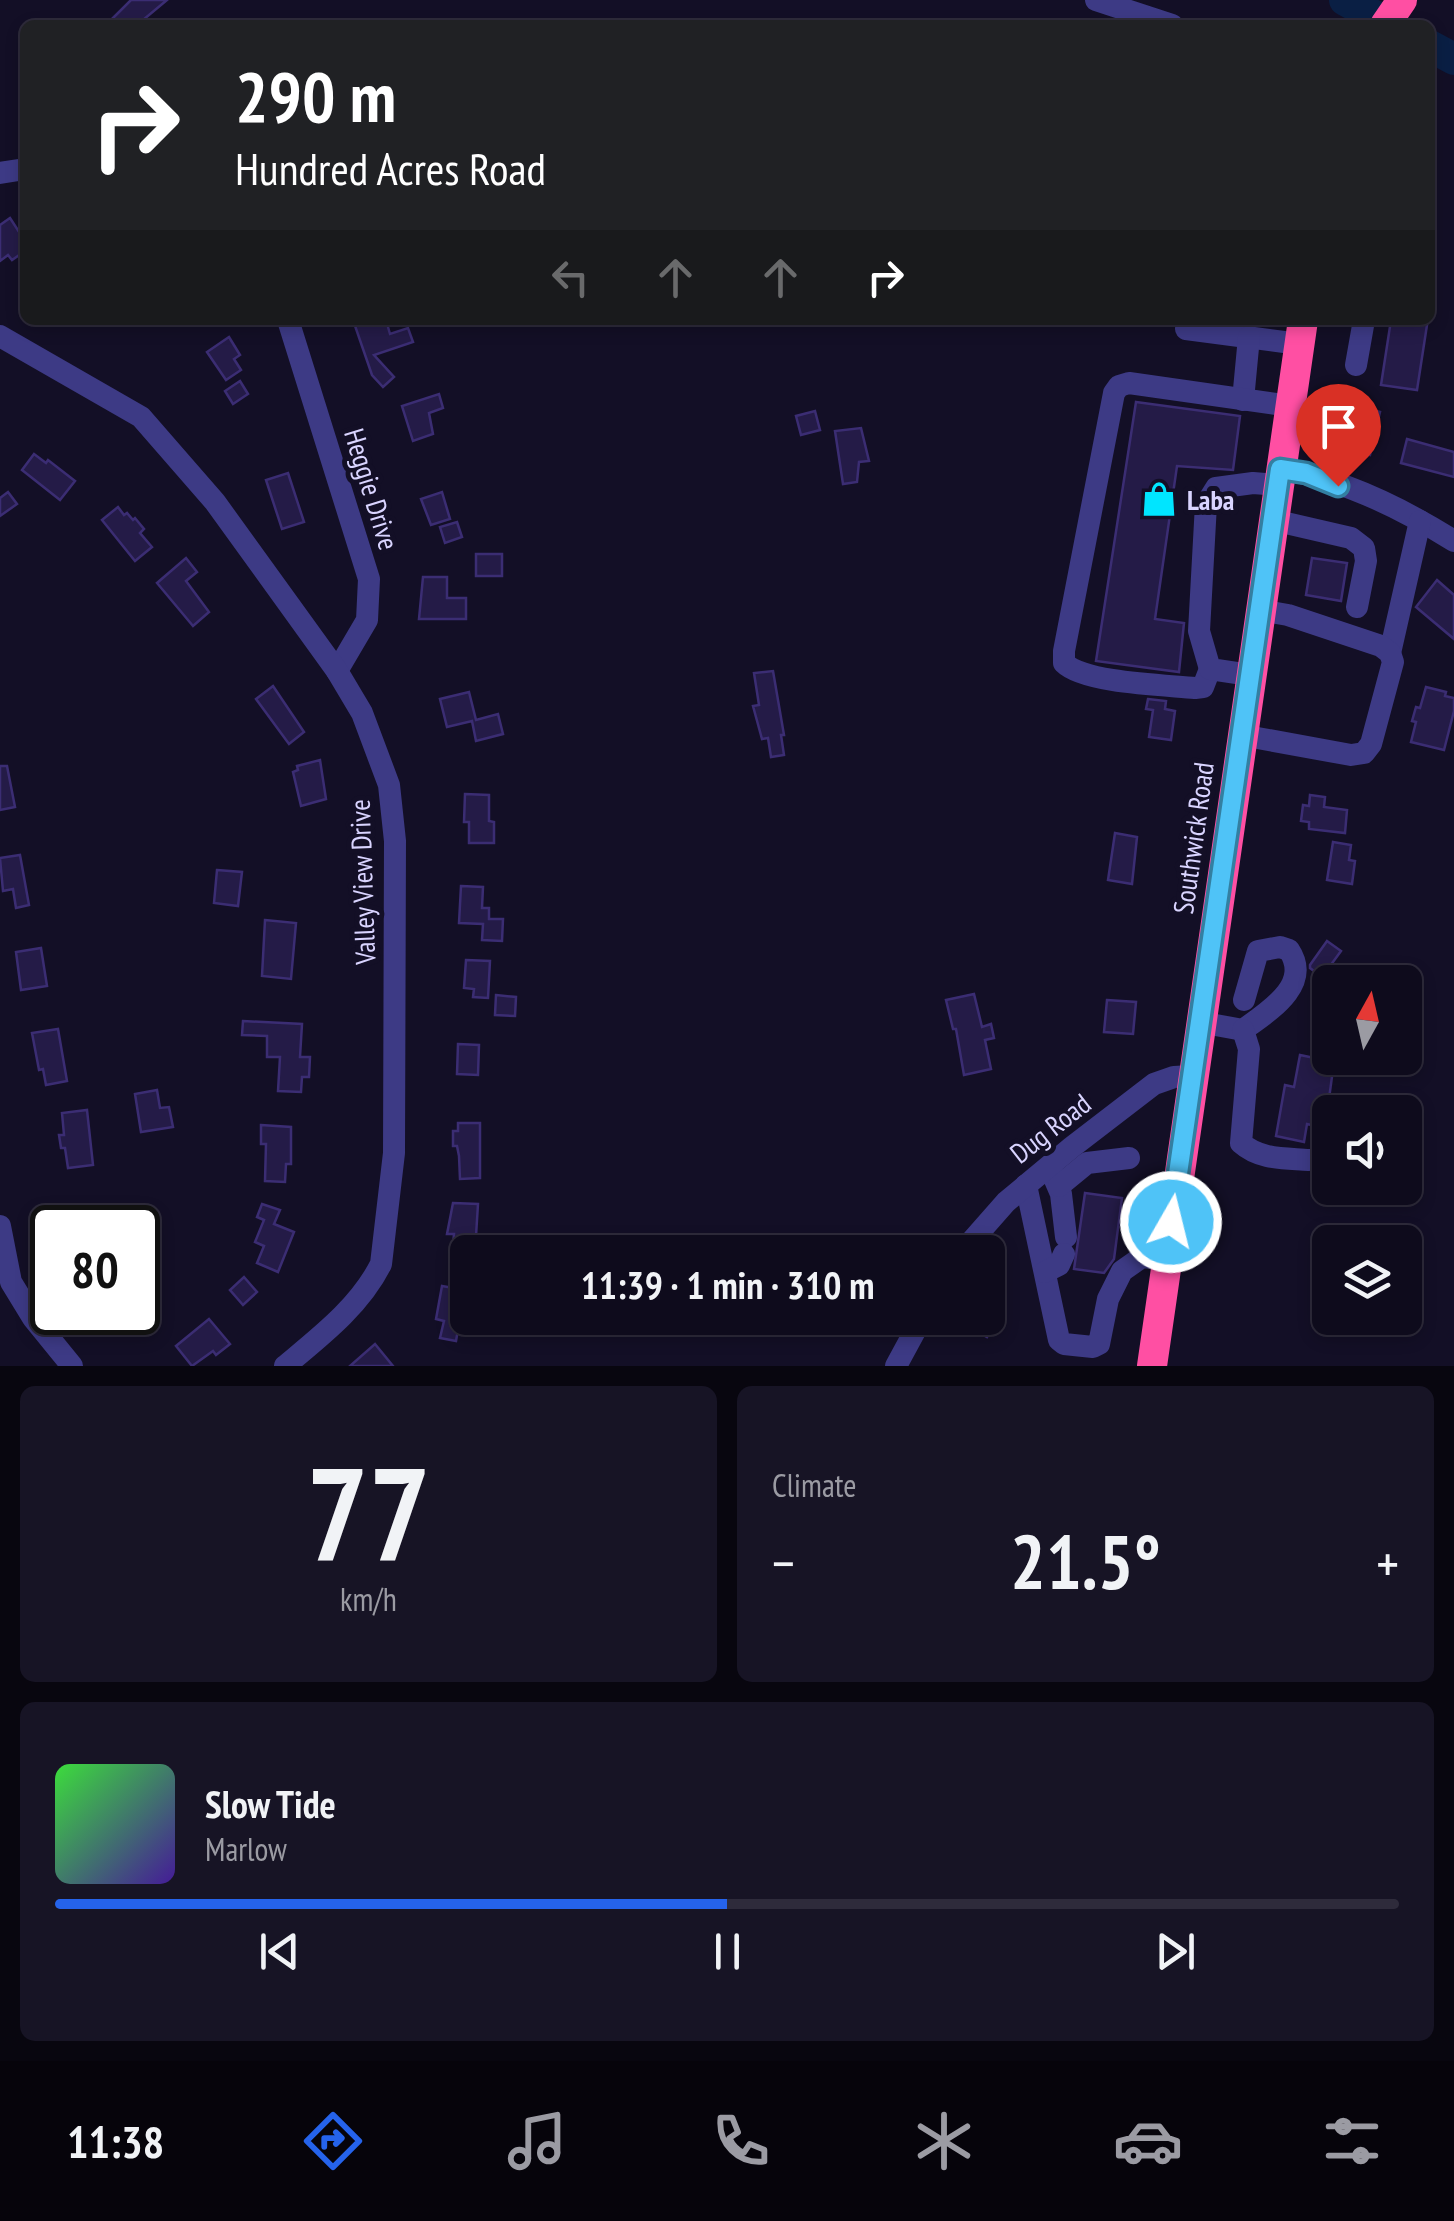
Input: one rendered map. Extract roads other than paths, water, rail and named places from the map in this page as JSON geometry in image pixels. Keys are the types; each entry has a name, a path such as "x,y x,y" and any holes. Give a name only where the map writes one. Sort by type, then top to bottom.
{"highway":[{"name":"Southwick Road","path":"1152,1366 1301,332"}],"street":[{"path":"1096,0 1146,20"},
{"name":"Heggie Drive","path":"290,325 369,579 367,620 337,671"},
{"path":"1186,325 1186,328 1301,332"},
{"path":"1356,364 1363,325"},
{"path":"1243,400 1244,331"},
{"name":"Valley View Drive","path":"0,336 141,417 214,502 337,671 362,714 389,785 395,841 394,1153 381,1264 373,1280 336,1323 286,1366"},
{"path":"1290,406 1128,383 1119,386 1114,393 1064,651 1064,663 1070,670 1203,686 1210,668 1199,632 1206,504 1216,488 1306,473 1420,521 1454,541"},
{"path":"1273,520 1351,538 1364,548 1366,561 1356,607"},
{"path":"1241,735 1352,755 1364,752 1370,744 1393,662 1390,653 1420,521"},
{"path":"1259,610 1288,615 1381,646 1390,653"},
{"path":"1210,668 1250,675"},
{"path":"1243,1030 1292,989 1297,966 1289,950 1280,947 1258,951 1244,1000"},
{"path":"1201,1007 1244,1000 1263,1016"},
{"path":"1201,1007 1243,1030 1249,1049 1241,1143 1250,1152 1272,1158 1309,1160"},
{"name":"Dug Road","path":"976,1235 1026,1185 1053,1176 1154,1084 1191,1076"},
{"path":"1044,1272 1059,1265 1065,1245 1053,1176 1088,1163 1129,1158"},
{"path":"1026,1185 1060,1342 1093,1347 1101,1341 1108,1299 1125,1267 1142,1257 1166,1259"},
{"path":"0,1226 12,1282 33,1318 72,1366"},
{"path":"896,1366 913,1335"}],"waterway":[{"path":"1345,0 1382,20"},
{"path":"1435,49 1454,59"}],"place":[{"name":"Laba","path":"1159,499"}]}
